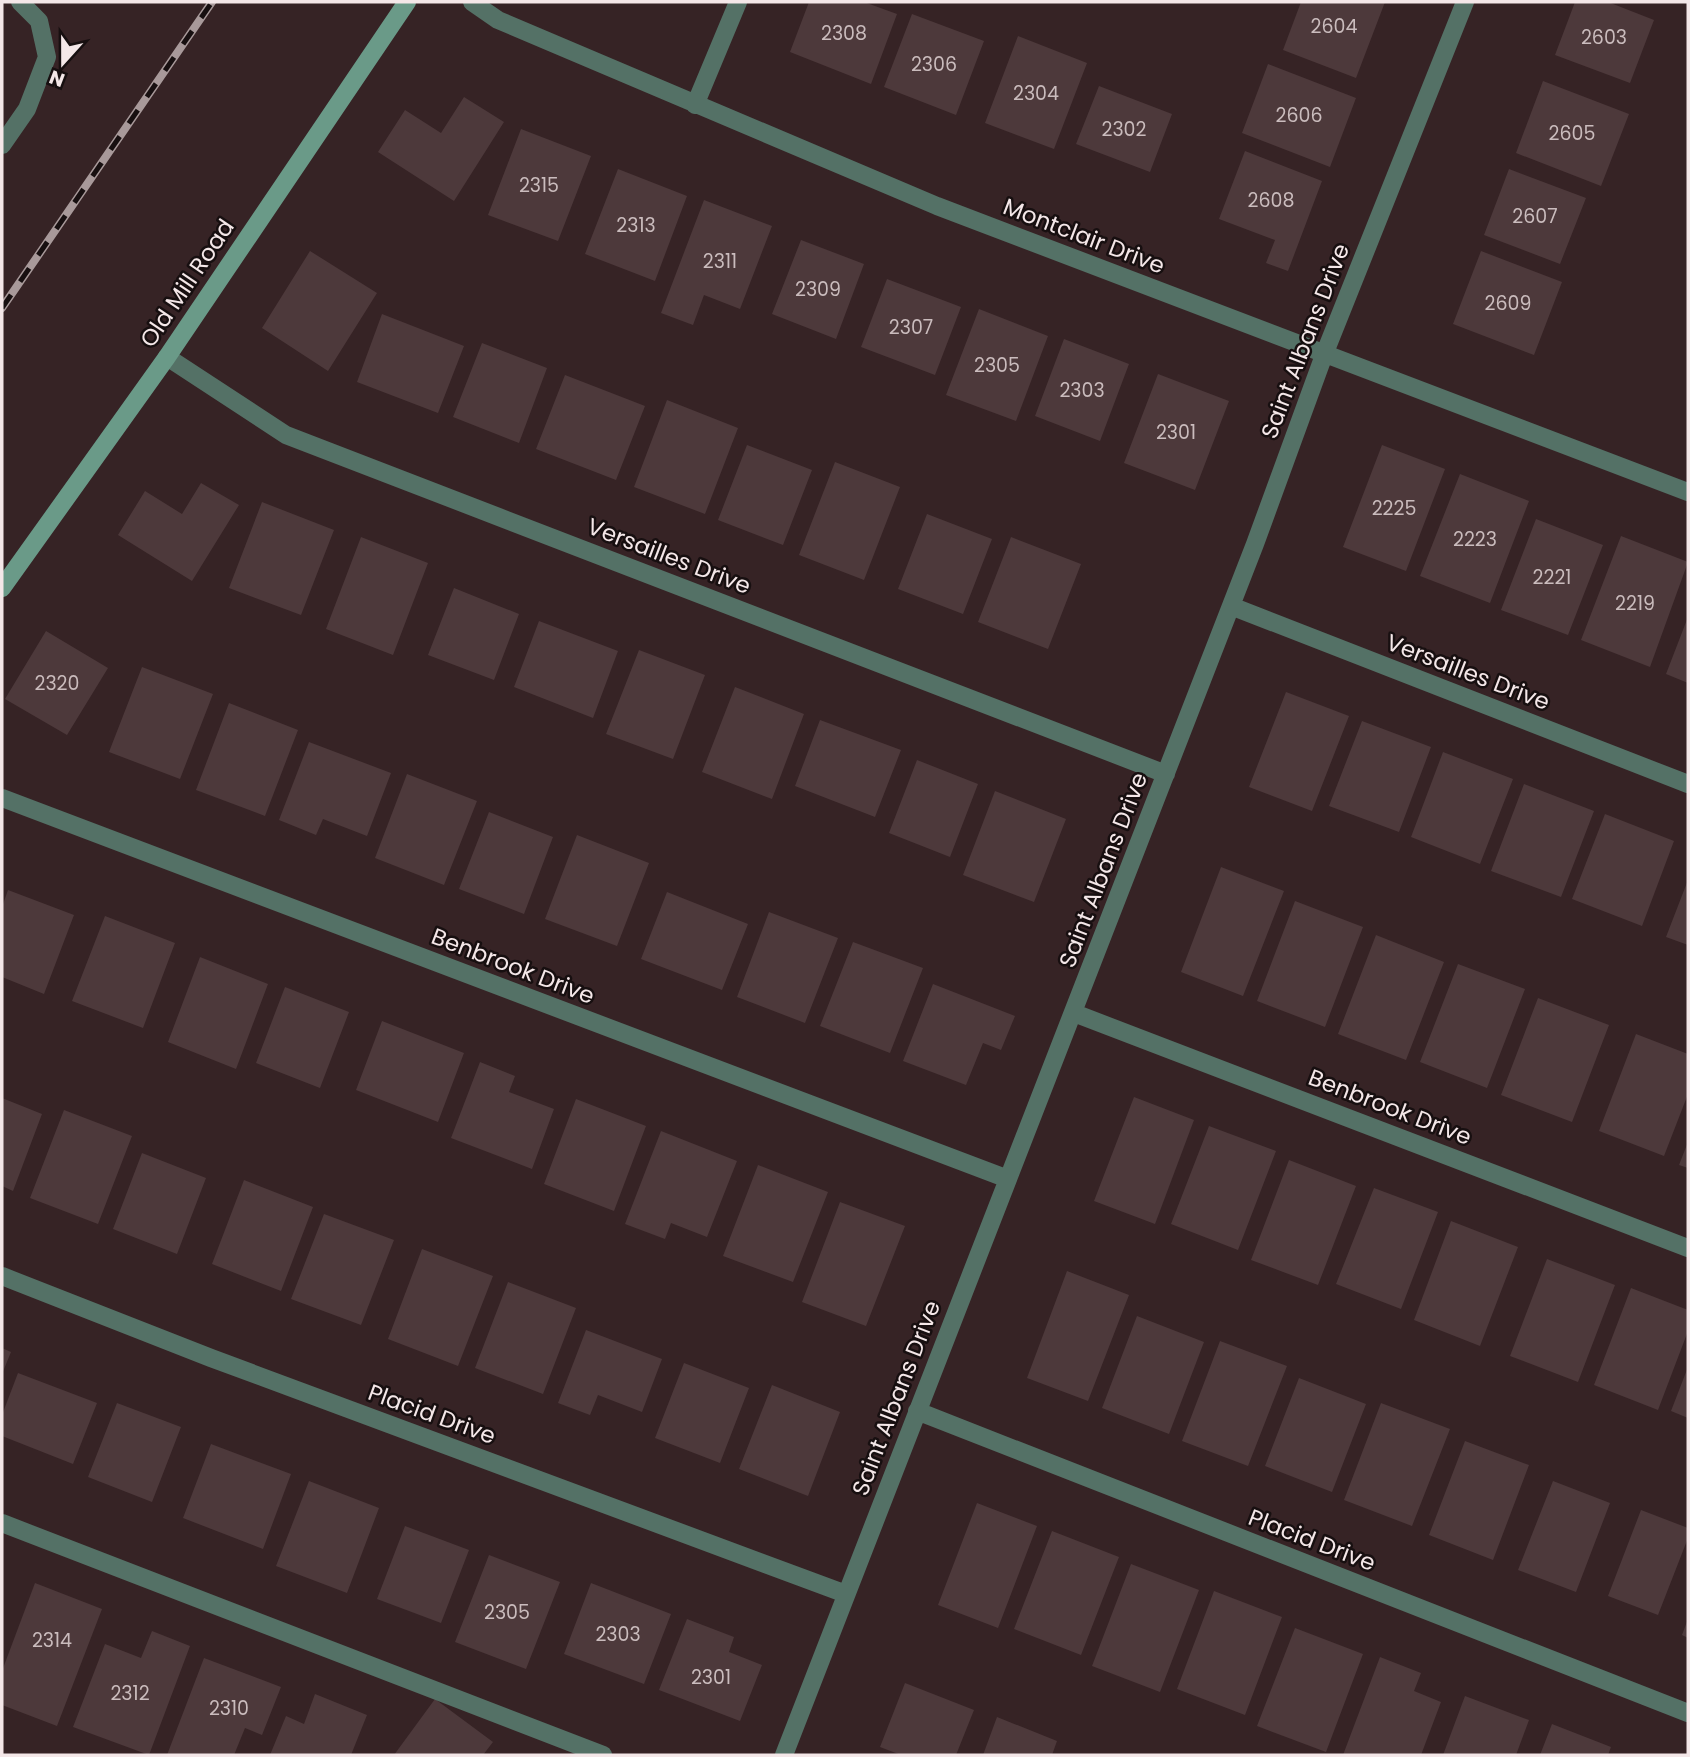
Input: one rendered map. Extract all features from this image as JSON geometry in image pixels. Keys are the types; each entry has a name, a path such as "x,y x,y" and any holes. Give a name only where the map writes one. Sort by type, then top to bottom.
{"street":[{"path":"2,145 27,109 47,57 39,21 20,2"},
{"name":"Old Mill Road","path":"2,588 167,357 407,2"},
{"name":"Montclair Drive","path":"472,2 498,20 937,206 1688,492"},
{"path":"695,105 738,2"},
{"name":"Saint Albans Drive","path":"784,1755 1231,606 1324,355 1465,2"},
{"name":"Versailles Drive","path":"167,357 286,435 1166,774"},
{"name":"Versailles Drive","path":"1231,606 1688,784"},
{"name":"Benbrook Drive","path":"2,798 1008,1179"},
{"name":"Benbrook Drive","path":"1074,1013 1688,1248"},
{"name":"Placid Drive","path":"2,1276 224,1363 846,1594"},
{"name":"Placid Drive","path":"917,1412 1688,1713"},
{"path":"2,1523 603,1755"}],"building":[{"path":"809,2 864,2 897,14 871,84 790,52"},
{"path":"1301,2 1385,2 1356,78 1283,50"},
{"path":"1575,2 1608,2 1654,20 1630,83 1555,55"},
{"path":"912,14 984,41 956,115 884,87"},
{"path":"1018,36 1087,63 1054,149 985,123"},
{"path":"1268,64 1356,98 1330,167 1242,133"},
{"path":"1543,81 1629,114 1601,186 1516,153"},
{"path":"1099,86 1172,114 1150,172 1076,144"},
{"path":"464,97 504,122 454,201 378,152 405,110 441,133"},
{"path":"521,129 591,156 558,241 488,215"},
{"path":"1245,151 1322,181 1288,271 1266,263 1275,240 1219,219"},
{"path":"618,169 687,196 655,281 585,254"},
{"path":"1509,169 1586,198 1560,264 1484,235"},
{"path":"704,200 772,226 740,309 704,295 693,325 661,313"},
{"path":"801,240 864,264 836,339 772,314"},
{"path":"310,251 377,293 328,371 262,328"},
{"path":"1481,251 1562,282 1534,355 1453,324"},
{"path":"887,279 961,307 935,375 861,347"},
{"path":"979,309 1048,336 1016,421 946,395"},
{"path":"382,314 464,346 438,413 357,382"},
{"path":"1064,339 1129,364 1100,441 1035,416"},
{"path":"482,343 547,368 519,443 453,417"},
{"path":"1158,374 1229,401 1195,490 1124,463"},
{"path":"565,375 645,406 616,480 536,449"},
{"path":"667,400 738,428 705,514 634,487"},
{"path":"747,445 812,470 783,545 718,520"},
{"path":"1382,445 1445,469 1406,571 1343,547"},
{"path":"835,462 900,487 864,580 799,555"},
{"path":"1460,474 1529,501 1490,603 1420,576"},
{"path":"201,483 239,505 192,581 118,535 145,491 182,514"},
{"path":"262,502 334,530 301,615 229,588"},
{"path":"927,514 992,539 963,614 898,589"},
{"path":"1536,519 1603,545 1568,635 1501,610"},
{"path":"1621,536 1688,562 1650,667 1581,640"},
{"path":"361,537 428,563 393,655 326,629"},
{"path":"1011,537 1081,564 1048,649 978,622"},
{"path":"454,588 519,614 494,680 428,655"},
{"path":"1688,617 1688,683 1666,674"},
{"path":"539,621 618,651 593,718 514,687"},
{"path":"46,631 108,668 67,735 5,699"},
{"path":"639,650 705,675 673,759 606,734"},
{"path":"142,667 213,694 180,779 109,752"},
{"path":"735,687 804,714 772,799 702,772"},
{"path":"1286,692 1349,716 1312,811 1249,787"},
{"path":"229,703 298,730 265,816 196,790"},
{"path":"820,720 901,750 875,817 795,786"},
{"path":"1362,721 1431,747 1399,832 1329,806"},
{"path":"309,742 391,773 367,836 323,819 316,835 279,820"},
{"path":"1443,752 1513,779 1480,864 1411,837"},
{"path":"917,760 978,784 950,857 889,833"},
{"path":"407,774 477,801 444,885 375,858"},
{"path":"1524,784 1594,811 1561,897 1491,871"},
{"path":"995,791 1066,819 1034,902 963,875"},
{"path":"489,812 553,837 524,914 459,889"},
{"path":"1605,814 1674,841 1642,926 1572,899"},
{"path":"577,835 649,863 617,946 545,919"},
{"path":"1221,867 1284,891 1243,996 1181,972"},
{"path":"1688,880 1688,945 1666,937"},
{"path":"8,890 74,915 44,994 2,977 2,907"},
{"path":"667,892 748,924 722,990 641,959"},
{"path":"1295,901 1363,927 1325,1027 1257,1001"},
{"path":"769,912 838,938 805,1023 737,997"},
{"path":"105,916 175,943 143,1028 72,1001"},
{"path":"1376,935 1444,962 1406,1060 1338,1034"},
{"path":"853,942 923,968 890,1053 820,1026"},
{"path":"200,957 268,984 236,1069 168,1042"},
{"path":"1458,964 1525,989 1487,1088 1420,1062"},
{"path":"933,984 1015,1016 1001,1050 983,1043 966,1085 903,1061"},
{"path":"285,987 349,1012 320,1088 256,1063"},
{"path":"1538,998 1609,1025 1572,1122 1501,1095"},
{"path":"382,1021 464,1053 438,1122 356,1090"},
{"path":"1636,1034 1688,1054 1688,1094 1664,1156 1599,1131"},
{"path":"480,1062 515,1076 509,1092 554,1109 532,1169 451,1138"},
{"path":"1134,1097 1194,1120 1155,1224 1094,1201"},
{"path":"2,1098 42,1114 13,1191 2,1186"},
{"path":"576,1099 646,1126 614,1211 544,1184"},
{"path":"64,1110 132,1136 98,1224 30,1198"},
{"path":"1209,1126 1276,1151 1238,1250 1171,1224"},
{"path":"661,1131 737,1161 707,1237 671,1223 665,1239 625,1224"},
{"path":"1688,1142 1688,1168 1679,1165"},
{"path":"142,1153 206,1178 177,1254 113,1229"},
{"path":"1289,1160 1356,1186 1318,1285 1251,1260"},
{"path":"758,1165 828,1192 793,1282 723,1256"},
{"path":"244,1180 313,1207 281,1291 212,1264"},
{"path":"1374,1188 1438,1212 1401,1309 1336,1284"},
{"path":"840,1202 905,1226 866,1326 802,1302"},
{"path":"324,1214 394,1240 361,1325 291,1299"},
{"path":"1451,1221 1518,1247 1480,1346 1414,1320"},
{"path":"422,1249 493,1276 458,1366 388,1339"},
{"path":"1547,1259 1615,1285 1578,1382 1510,1356"},
{"path":"1067,1271 1129,1295 1088,1401 1027,1378"},
{"path":"508,1282 576,1308 543,1394 475,1368"},
{"path":"1631,1288 1688,1310 1688,1331 1658,1410 1594,1385"},
{"path":"1137,1316 1204,1342 1169,1434 1102,1408"},
{"path":"586,1330 662,1359 642,1412 598,1395 590,1415 558,1403"},
{"path":"1220,1341 1287,1366 1248,1466 1182,1441"},
{"path":"2,1348 11,1352 2,1374"},
{"path":"684,1363 749,1388 720,1463 655,1438"},
{"path":"1688,1367 1688,1418 1671,1411"},
{"path":"18,1373 97,1403 73,1464 2,1436 2,1415"},
{"path":"1299,1378 1366,1404 1332,1492 1265,1466"},
{"path":"772,1385 840,1412 808,1496 739,1469"},
{"path":"117,1403 181,1427 152,1502 88,1477"},
{"path":"1381,1403 1450,1429 1412,1526 1344,1500"},
{"path":"1465,1441 1529,1465 1493,1560 1429,1535"},
{"path":"211,1444 291,1474 263,1549 183,1518"},
{"path":"309,1481 379,1508 347,1593 276,1566"},
{"path":"1553,1481 1610,1503 1576,1592 1518,1570"},
{"path":"977,1503 1037,1526 998,1628 938,1605"},
{"path":"1641,1510 1688,1528 1688,1538 1658,1615 1608,1596"},
{"path":"405,1526 469,1550 441,1623 377,1599"},
{"path":"1052,1531 1119,1557 1081,1655 1014,1629"},
{"path":"489,1555 560,1582 526,1669 455,1642"},
{"path":"1131,1564 1199,1590 1160,1692 1092,1666"},
{"path":"35,1583 102,1609 57,1726 2,1705 2,1671"},
{"path":"591,1583 671,1614 644,1684 564,1654"},
{"path":"1214,1591 1282,1617 1245,1715 1177,1689"},
{"path":"687,1619 734,1637 729,1652 762,1665 740,1721 659,1690"},
{"path":"1688,1619 1688,1638 1682,1635"},
{"path":"1295,1628 1363,1654 1326,1752 1257,1726"},
{"path":"152,1631 190,1646 149,1755 73,1727 105,1644 141,1658"},
{"path":"1380,1657 1421,1673 1414,1691 1441,1702 1421,1755 1343,1755"},
{"path":"204,1658 281,1687 262,1735 245,1728 234,1755 167,1755"},
{"path":"905,1683 974,1710 956,1755 901,1755 880,1747"},
{"path":"315,1694 367,1715 351,1755 270,1755 286,1716 304,1724"},
{"path":"1465,1696 1529,1720 1516,1755 1443,1755"},
{"path":"435,1699 493,1742 483,1755 394,1755"},
{"path":"997,1717 1057,1741 1052,1755 983,1755"},
{"path":"1552,1724 1611,1747 1608,1755 1540,1755"}],"railway":[{"path":"2,308 212,2"}]}
